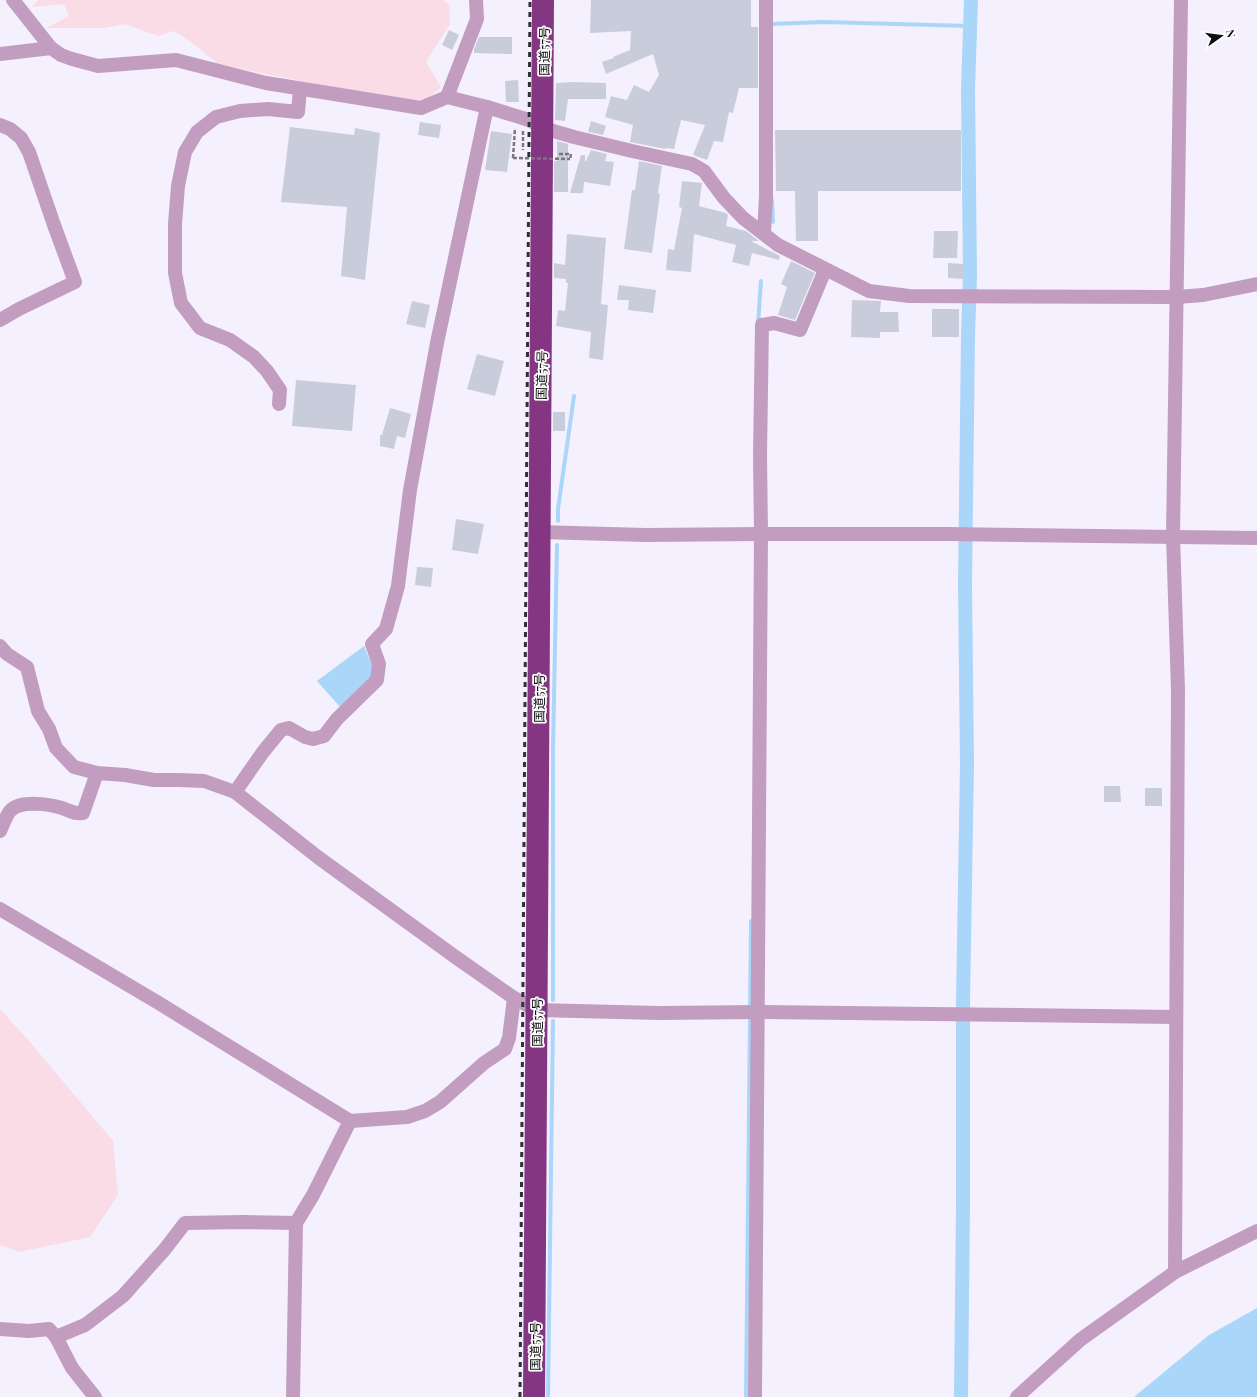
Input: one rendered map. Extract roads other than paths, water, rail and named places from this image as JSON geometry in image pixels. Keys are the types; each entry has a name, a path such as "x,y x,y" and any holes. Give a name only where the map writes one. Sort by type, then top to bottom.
{"highway":[{"name":"国道57号","path":"534,1397 543,0"}],"street":[{"path":"13,0 51,48 61,55 98,66 176,60 266,83 421,108 447,97 487,107 519,123 529,120 543,128 632,152 692,164 704,171 724,198 743,218 778,245 869,291 909,296 1177,297 1203,295 1257,284"},
{"path":"447,97 452,80 477,19 476,0"},
{"path":"764,234 766,196 766,0"},
{"path":"1175,1272 1178,690 1173,536 1181,0"},
{"path":"0,54 51,48"},
{"path":"279,404 280,390 267,371 254,356 230,340 200,328 181,303 175,272 175,224 178,186 185,152 197,132 216,117 240,111 268,109 298,112 300,89"},
{"path":"235,792 281,730 289,728 313,740 324,736 337,719 377,680 379,664 372,644 386,629 398,586 410,490 437,343 487,107"},
{"path":"0,124 10,129 21,138 29,152 75,282 0,320"},
{"path":"755,1397 762,325 774,323 800,330 826,270"},
{"path":"539,532 646,535 761,534 1173,536 1257,538"},
{"path":"0,646 7,654 27,667 38,711 49,728 56,748 74,767 97,773 125,775 154,780 204,781 235,792 319,858 514,998 536,1010 659,1013 758,1012 1176,1017"},
{"path":"0,831 10,811 18,806 28,804 47,805 62,808 75,814 82,813 97,773"},
{"path":"0,909 171,1010 350,1121 407,1117 425,1111 440,1102 484,1063 505,1049 509,1038 514,998"},
{"path":"293,1397 296,1223 313,1195 350,1121"},
{"path":"56,1337 85,1325 123,1296 165,1249 185,1223 296,1223"},
{"path":"1017,1397 1080,1340 1175,1272 1257,1231"},
{"path":"0,1329 29,1331 49,1330 56,1337 72,1368 95,1397"}],"water":[{"path":"364,646 372,665 373,678 341,708 317,681"},
{"path":"1257,1308 1257,1397 1134,1397 1209,1335"}],"waterway":[{"path":"961,1397 963,1003 967,764 965,585 970,276 968,89 971,0"},
{"path":"772,24 823,22 970,26"},
{"path":"772,200 773,222"},
{"path":"758,325 761,281"},
{"path":"558,521 558,509 574,396"},
{"path":"553,1000 553,749 557,545"},
{"path":"746,1397 751,921"},
{"path":"548,1397 553,1021"}],"railway":[{"path":"520,1397 530,0"}]}
